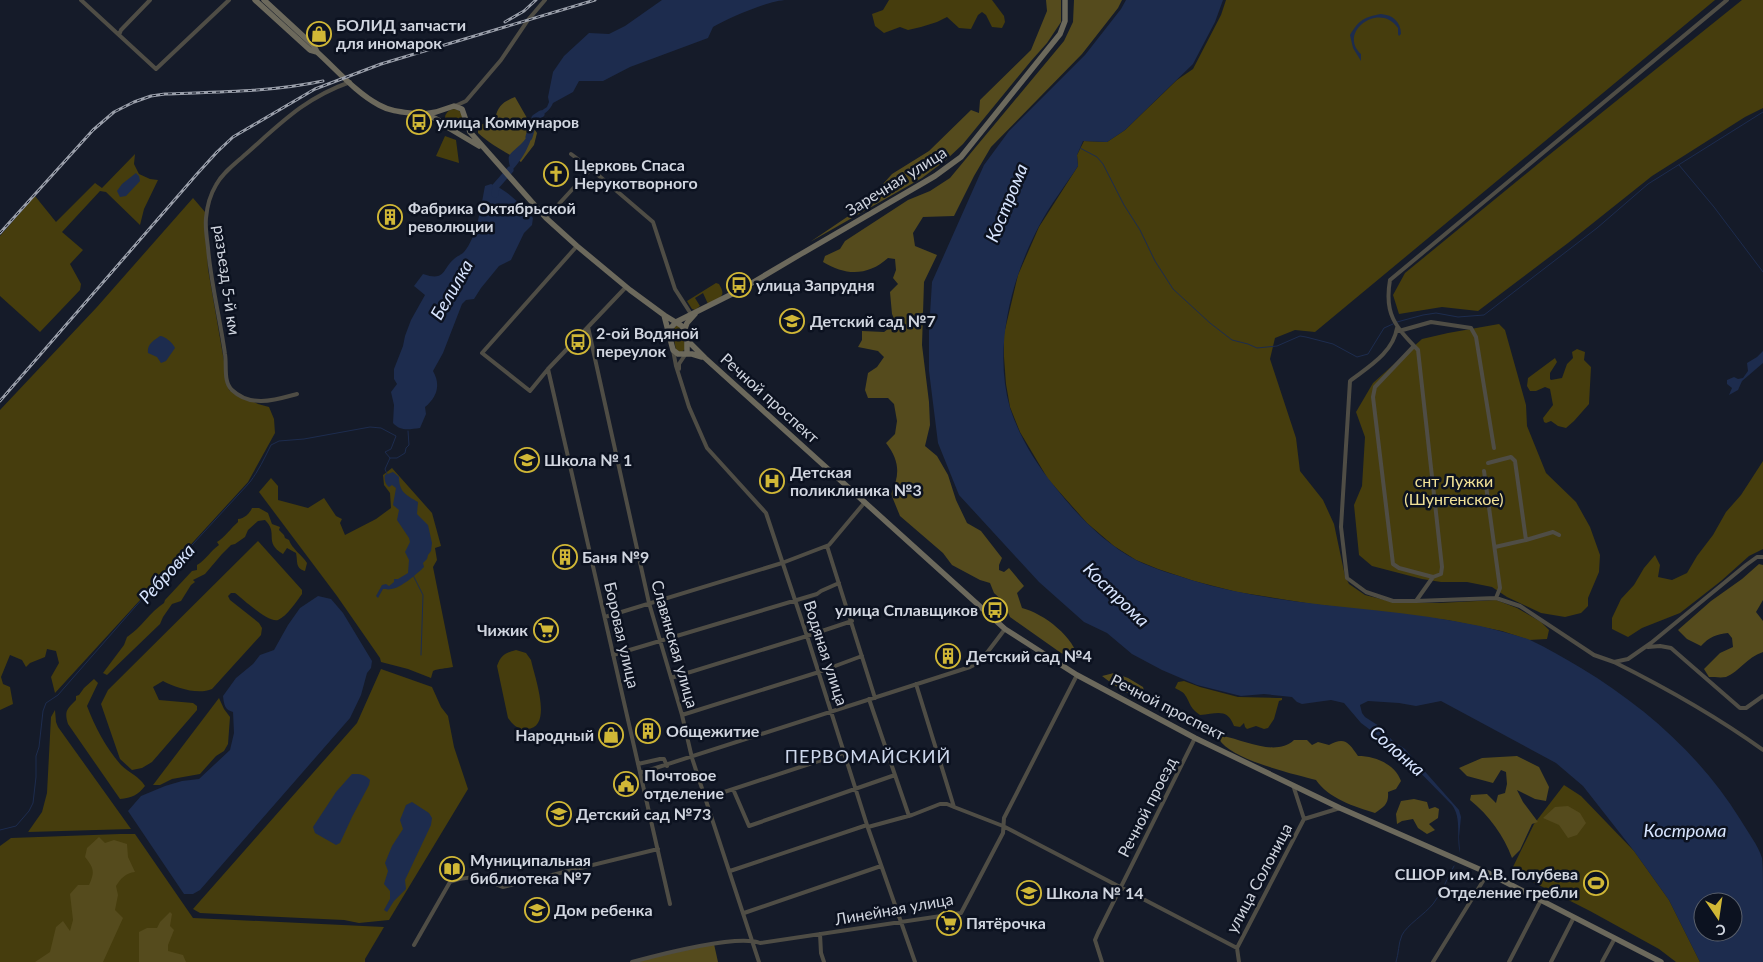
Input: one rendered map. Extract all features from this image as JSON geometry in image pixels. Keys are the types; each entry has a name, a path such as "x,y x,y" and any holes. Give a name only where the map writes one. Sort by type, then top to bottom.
{"street":[{"path":"81,0 156,69 228,0"},
{"path":"119,36 121,30 150,0"},
{"path":"255,0 310,50 317,52"},
{"path":"264,0 367,98 386,109 405,114 424,114 466,101 501,60 528,20 545,0"},
{"name":"Заречная улица","path":"676,322 740,290 918,186 961,157 1060,34 1065,21 1065,0"},
{"path":"1416,601 1434,577 1441,574 1442,568 1418,350 1398,330 1392,316 1387,297 1390,280 1727,0"},
{"name":"разъезд 5-й км","path":"297,394 264,402 243,396 232,391 228,386 226,380 226,355 211,280 206,218 209,201 216,185 227,170 292,113 316,96 350,82"},
{"path":"466,101 465,121 470,132 546,218 626,287 682,326 688,346 686,354 679,364 678,371"},
{"path":"454,106 459,107 465,114"},
{"path":"443,122 442,114 446,108"},
{"path":"424,114 443,122 447,127 485,150"},
{"path":"453,129 462,126 465,121"},
{"path":"571,154 592,168 653,222 675,289 694,313 684,331"},
{"path":"546,218 592,168"},
{"path":"577,246 482,353 530,390 626,287"},
{"path":"664,315 673,350 678,354 697,354 705,358"},
{"path":"669,330 676,322"},
{"path":"1398,330 1431,322 1471,328 1476,337 1494,448"},
{"name":"Славянская улица","path":"588,327 659,641 682,716 692,758 744,913 758,962"},
{"path":"1398,330 1396,337 1380,358 1350,381 1341,527 1347,578 1366,592 1393,601 1496,598 1520,606 1594,656 1614,662 1657,683 1695,705 1763,750"},
{"name":"Речной проспект","path":"687,340 1005,628 1077,676 1196,738 1340,808 1488,872 1615,938 1650,959 1661,962"},
{"path":"1414,346 1375,387 1373,397 1393,564 1399,568 1434,577"},
{"name":"Водяная улица","path":"673,350 689,407 707,448 766,513 867,826 915,962"},
{"name":"Боровая улица","path":"548,369 670,904"},
{"path":"1488,463 1511,457 1515,461 1526,540"},
{"path":"1484,471 1500,588 1496,598"},
{"path":"605,617 782,563 827,546 865,502"},
{"path":"1495,547 1553,532 1559,535"},
{"path":"827,546 875,698"},
{"path":"1614,662 1628,658 1646,647 1757,557 1763,557"},
{"path":"613,655 795,601 817,594 821,590 840,583"},
{"path":"670,678 852,621"},
{"path":"640,773 692,758 980,662 1005,628"},
{"path":"1646,647 1660,646 1671,648 1740,708 1746,708 1763,696"},
{"path":"682,716 862,656"},
{"name":"Линейная улица","path":"632,962 673,952 752,940 760,943 961,913 1003,833 1004,818 1077,676"},
{"path":"916,684 954,807"},
{"path":"869,699 909,816"},
{"name":"Речной проезд","path":"1102,962 1094,940 1196,738"},
{"path":"706,798 843,753"},
{"path":"638,764 660,759 664,760 667,766"},
{"path":"733,789 749,826 895,775"},
{"path":"1293,785 1304,819 1340,808"},
{"path":"730,871 867,826 909,816 940,804 947,804 1003,826 1237,948 1239,962"},
{"name":"улица Солоница","path":"1237,948 1304,819"},
{"path":"414,945 450,882 459,879 486,878 503,887 658,849"},
{"path":"744,913 881,866"},
{"path":"1432,962 1488,872"},
{"path":"1509,962 1541,900"},
{"path":"1551,962 1574,917"},
{"path":"820,934 821,953 824,962"},
{"path":"1602,962 1615,938"}],"green space":[{"path":"889,0 992,0 1004,16 1005,22 1002,28 992,27 986,15 982,12 978,15 971,29 959,28 947,17 921,27 908,30 900,27 884,33 875,26 872,14 883,10"},
{"path":"1226,0 1715,0 1315,332 1295,330 1275,338 1270,359 1296,438 1300,471 1323,500 1334,524 1345,576 1349,584 1365,595 1393,602 1439,603 1496,600 1517,608 1541,622 1549,630 1547,639 1529,640 1502,631 1447,620 1312,604 1237,592 1158,569 1136,560 1114,546 1087,523 1048,479 1020,432 1010,407 1006,384 1004,334 1018,275 1039,227 1078,166 1077,155 1084,141 1107,142 1125,130 1177,80 1193,69 1221,15"},
{"path":"1742,0 1763,0 1763,108 1745,117 1652,176 1478,311 1442,307 1399,314 1393,295 1405,273"},
{"path":"454,109 460,112 463,118 460,124 454,127 448,124 445,118 448,112"},
{"path":"445,136 456,140 459,163 436,156"},
{"path":"135,154 134,164 139,174 158,180 144,209 140,225 106,192 100,191 62,232 83,250 70,264 81,284 80,290 40,332 0,296 0,236 35,196 56,222 95,183 102,188"},
{"path":"193,198 205,212 208,269 229,390 258,404 269,407 274,419 275,433 248,482 55,693 51,677 59,663 56,651 47,649 45,657 30,663 26,667 22,660 10,655 1,677 3,684 10,687 13,704 0,710 0,410 97,307"},
{"path":"716,283 721,288 721,297 708,304 703,293 695,298 700,306 695,310 692,309 687,301"},
{"name":"снт Лужки (Шунгенское)","path":"1499,324 1505,330 1526,405 1527,426 1546,473 1576,502 1590,527 1600,555 1599,572 1588,598 1588,606 1581,613 1565,617 1541,613 1507,597 1492,587 1467,582 1441,582 1422,579 1372,566 1359,555 1354,505 1362,486 1365,437 1356,412 1373,383 1422,339"},
{"path":"677,325 681,328 686,348 681,353 676,350 672,330"},
{"path":"1577,349 1585,352 1584,360 1591,367 1589,404 1566,428 1558,426 1551,421 1546,423 1543,418 1553,405 1550,389 1545,387 1536,391 1530,391 1527,386 1528,378 1555,358 1557,362 1550,373 1550,379 1562,378 1567,364 1573,358 1572,352"},
{"path":"1763,461 1763,549 1749,556 1680,613 1642,628 1628,637 1612,629 1612,618 1621,599 1634,585 1644,568 1655,555 1660,565 1658,577 1672,580 1687,573 1726,512 1741,495"},
{"path":"392,468 432,513 441,546 435,548 437,560 433,567 453,667 433,671 431,678 408,669 381,662 337,596 259,492 271,478 278,486 278,500 308,508 324,498 336,516 342,519 340,523 345,535 376,519 391,508 390,493 384,485 383,475"},
{"path":"252,508 259,508 268,513 272,524 280,527 279,530 285,538 289,540 307,563 305,571 298,566 296,553 287,548 283,554 277,550 272,541 269,525 265,520 258,521 248,530 245,537 231,545 222,554 205,574 193,580 195,582 181,601 172,604 160,624 107,675 103,673 124,645 127,637 164,603 192,571 197,570 197,565 219,545 217,542 238,522 238,519 250,512"},
{"path":"258,541 302,590 302,594 288,612 278,620 268,618 235,593 231,593 228,596 230,600 259,623 262,628 261,635 212,689 206,691 187,690 163,681 153,687 159,700 193,703 197,706 197,710 152,762 142,768 132,770 120,759 101,704 108,690"},
{"path":"516,650 526,653 531,660 540,700 541,711 539,720 535,726 527,729 521,729 508,718 497,666 504,655"},
{"path":"381,669 432,687 441,707 448,716 454,747 468,789 389,920 359,923 344,920 200,913 193,909 357,723"},
{"path":"94,679 98,683 87,706 94,722 106,744 121,765 145,786 131,797 120,799 68,724 66,713 68,708 76,700 76,696"},
{"path":"1184,681 1238,697 1282,698 1282,700 1279,701 1274,719 1268,728 1264,729 1256,726 1247,729 1244,723 1240,727 1234,726 1228,716 1224,714 1200,715 1196,712 1184,694 1175,688 1178,682"},
{"path":"219,698 230,717 228,744 224,751 216,756 200,774 172,779 160,785 153,785"},
{"path":"55,710 58,727 131,829 28,832 42,812 47,793 51,717"},
{"name":"СШОР им. А.В. Голубева Отделение гребли","path":"1564,785 1581,796 1634,851 1669,900 1700,962 1676,962 1659,949 1511,871 1534,824"},
{"path":"135,834 193,918 384,927 365,962 0,962 0,846 11,838"}],"shaded area":[{"path":"1046,0 1061,0 1061,22 1047,43 963,144 922,178 810,242 881,197 883,184 892,174 929,151 971,110 979,113 980,100 1031,50 1047,11"},
{"path":"1074,0 1122,0 1118,8 1082,54 991,147 954,216 923,217 913,233 915,246 937,255 924,282 922,345 930,425 925,446 937,456 948,475 956,500 967,523 981,531 1002,558 999,570 1004,572 1009,568 1024,586 1017,593 1022,608 1039,615 1065,635 1076,652 1078,660 1061,653 1010,617 1004,602 994,593 990,583 980,580 952,565 943,553 900,516 891,494 896,481 896,462 886,443 895,434 897,421 894,404 888,398 868,398 865,390 868,373 877,367 884,357 878,351 858,347 862,340 862,331 884,332 896,323 892,314 890,292 898,284 893,278 896,270 895,259 888,258 873,268 857,272 840,270 823,262 825,256 840,249 845,241 908,200 930,191 950,178 1064,41 1073,22"},
{"path":"515,97 537,133 534,145 521,162 493,145 478,133 478,126 495,119 502,105"},
{"path":"1759,564 1763,565 1763,600 1756,612 1763,621 1763,652 1726,677 1709,677 1704,669 1720,653 1733,647 1732,638 1728,633 1720,634 1713,636 1701,646 1687,639 1678,630 1711,601 1742,579"},
{"path":"1114,673 1128,678 1143,687 1146,698 1128,693 1102,676"},
{"path":"1223,736 1269,747 1287,745 1294,740 1307,740 1312,745 1318,742 1329,745 1334,742 1343,741 1349,744 1358,756 1384,762 1394,770 1401,781 1396,789 1388,792 1388,800 1385,805 1375,813 1335,797 1327,792 1316,780 1249,760 1226,747 1219,739"},
{"path":"1517,756 1539,767 1549,787 1546,801 1535,799 1517,790 1523,802 1538,822 1532,824 1520,850 1512,858 1495,826 1470,800 1471,795 1487,794 1496,803 1498,795 1505,793 1507,784 1506,772 1501,770 1493,783 1467,776 1459,768 1482,758"},
{"path":"1414,799 1427,802 1429,809 1435,807 1439,809 1438,818 1429,824 1435,830 1427,834 1418,828 1413,819 1397,824 1396,814 1401,801"},
{"path":"1568,806 1580,813 1586,823 1577,835 1568,838 1559,825 1543,818 1555,807"},
{"path":"99,837 105,843 114,840 127,844 128,857 135,872 124,876 116,886 118,895 115,910 123,918 103,962 35,962 50,952 56,927 63,921 70,931 73,920 70,894 78,885 89,885 93,870 85,857 87,848"},
{"path":"170,912 172,914 170,926 174,930 168,945 168,951 183,955 186,962 139,962 139,932 147,928 157,928"},
{"path":"714,944 718,962 632,962"}],"water":[{"path":"662,0 787,0 760,6 739,15 713,27 708,38 630,67 603,81 579,81 573,92 553,103 546,112 535,118 535,115 547,107 553,72 564,56 589,33 609,34 625,26"},
{"name":"Кострома","path":"1126,0 1223,0 1215,22 1193,64 1125,130 1107,142 1083,141 1077,155 1078,166 1043,218 1020,268 1013,291 1004,338 1003,362 1005,385 1010,408 1018,429 1041,469 1063,497 1102,537 1124,553 1150,566 1191,580 1262,596 1298,602 1408,614 1480,626 1536,643 1575,664 1604,683 1670,734 1708,774 1725,796 1755,843 1762,858 1763,962 1700,962 1669,900 1634,851 1583,786 1556,763 1441,701 1416,706 1368,701 1360,705 1365,717 1379,726 1393,741 1405,749 1459,810 1461,817 1460,853 1457,816 1452,805 1401,753 1361,723 1344,703 1331,700 1302,704 1292,697 1264,694 1241,696 1197,685 1162,670 1132,654 1107,633 1084,622 1039,582 959,495 938,443 929,371 932,282 984,165 1009,131 1085,55"},
{"path":"1381,14 1389,16 1398,23 1401,34 1399,36 1398,28 1390,20 1372,19 1364,23 1357,29 1354,37 1355,45 1361,54 1361,61 1353,48 1350,35 1362,20"},
{"path":"533,129 531,140 525,152 519,163 511,171 509,156"},
{"path":"136,173 140,181 126,196 120,197 117,191 122,184"},
{"path":"491,184 509,194 519,203 533,218 532,225 524,233 511,260 499,266 474,299 466,300 462,304 443,353 433,371 437,381 437,390 425,407 426,414 420,428 399,428 393,423 394,405 391,392 397,384 394,379 394,369 411,320 425,295 414,286 423,274 436,276 443,273 454,259 464,252 475,230 485,186"},
{"path":"160,336 169,340 175,348 166,361 161,363 157,357 148,353 150,345"},
{"path":"1763,351 1763,363 1742,381 1738,390 1729,395 1732,388 1727,384 1727,380 1734,377 1738,379 1743,378 1748,371 1747,363"},
{"path":"393,472 399,477 402,490 418,502 417,514 428,525 432,543 431,551 423,563 424,567 399,586 383,589 378,598 376,596 382,585 386,584 389,586 394,582 394,579 398,579 408,573 409,560 405,552 410,542 397,520 399,510 393,505 396,488 392,485 389,487 385,480 385,475"},
{"path":"318,596 331,599 343,613 372,661 361,695 350,718 200,890 193,894 184,894 128,811 141,796 182,781 199,779 230,750 234,733 233,712 225,707 223,696 236,678 253,664 260,655 274,650 300,608"},
{"path":"352,774 360,774 366,777 370,780 369,785 340,843 336,845 315,833 313,827 336,792"},
{"path":"412,802 429,813 432,818 431,825 405,880 406,889 394,901 387,912 384,910 390,899 390,891 384,884 388,871 385,863 392,846 403,829 400,820 406,805"}],"waterway":[{"path":"1397,322 1436,313 1458,317 1484,315 1597,228 1648,184 1763,112"},
{"name":"Белилка","path":"529,137 533,123 536,121 535,118 541,114"},
{"path":"1080,148 1097,157 1103,164 1155,261 1173,289 1210,323 1232,340 1257,348 1277,346 1300,336 1333,344 1357,357 1368,354 1384,328 1393,324"},
{"path":"1679,165 1714,207 1763,272"},
{"name":"Белилка","path":"495,194 496,186 510,170"},
{"name":"Ребровка","path":"0,830 16,826 29,811 33,803 36,756 46,703 58,695 135,607 250,482 271,445 279,441 304,439 370,427 381,428 396,436 391,449 385,452 390,458"},
{"name":"Белилка","path":"387,474 385,469 390,458 397,458 405,453 409,445 408,431"},
{"name":"Белилка","path":"413,575 423,595 421,655"},
{"name":"Солонка","path":"1396,962 1402,935 1433,904 1454,866"}],"railway":[{"path":"505,22 524,11 536,0"},
{"path":"0,401 197,174 233,137 315,89 381,64 595,0"},
{"path":"0,233 93,130 114,112 134,102 151,96 165,94 264,89 323,81"}],"place":[{"name":"БОЛИД запчасти для иномарок","path":"319,34"},
{"name":"улица Коммунаров","path":"419,122"},
{"name":"Церковь Спаса Нерукотворного","path":"556,174"},
{"name":"Фабрика Октябрьской революции","path":"390,217"},
{"name":"улица Запрудня","path":"739,285"},
{"name":"Детский сад №7","path":"792,321"},
{"name":"2-ой Водяной переулок","path":"578,342"},
{"name":"Школа № 1","path":"527,460"},
{"name":"Детская поликлиника №3","path":"772,481"},
{"name":"Баня №9","path":"565,557"},
{"name":"улица Сплавщиков","path":"995,610"},
{"name":"Чижик","path":"546,630"},
{"name":"Детский сад №4","path":"948,656"},
{"name":"Общежитие","path":"648,731"},
{"name":"Народный","path":"611,735"},
{"name":"Почтовое отделение","path":"626,784"},
{"name":"Детский сад №73","path":"559,814"},
{"name":"Муниципальная библиотека №7","path":"452,869"},
{"name":"СШОР им. А.В. Голубева Отделение гребли","path":"1596,883"},
{"name":"Школа № 14","path":"1029,893"},
{"name":"Дом ребенка","path":"537,910"},
{"name":"Пятёрочка","path":"949,923"}],"district":[{"name":"ПЕРВОМАЙСКИЙ","path":"868,757"}]}
